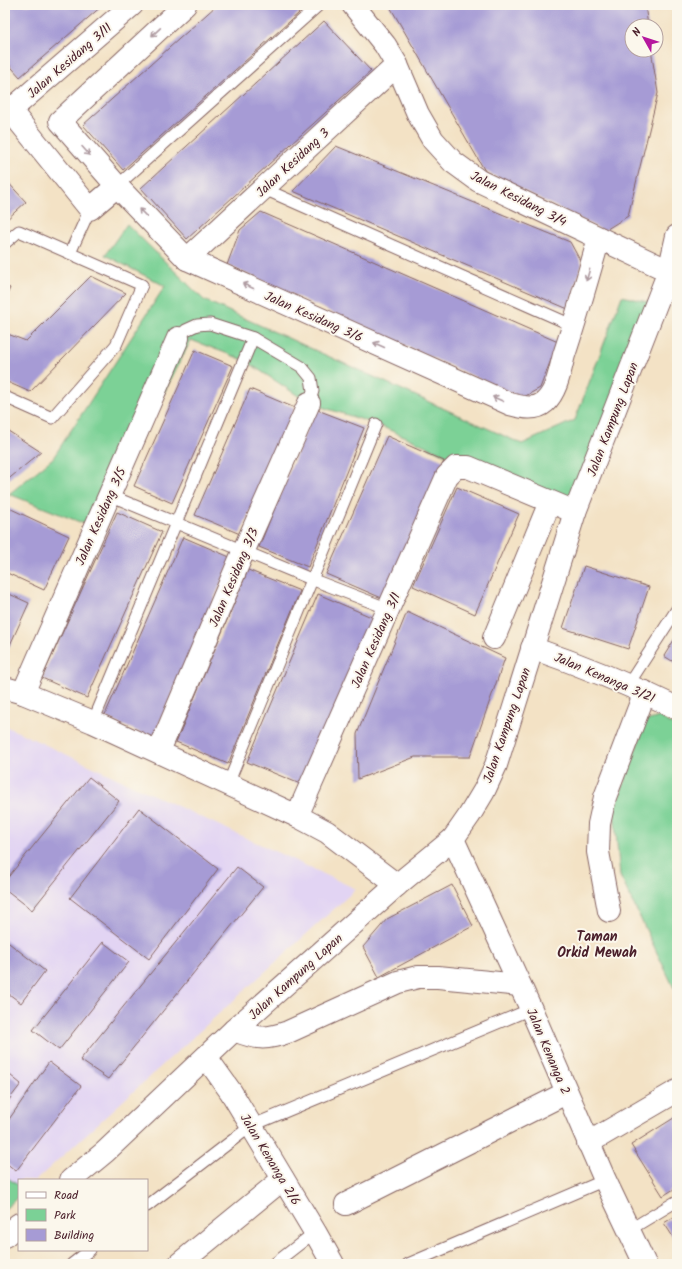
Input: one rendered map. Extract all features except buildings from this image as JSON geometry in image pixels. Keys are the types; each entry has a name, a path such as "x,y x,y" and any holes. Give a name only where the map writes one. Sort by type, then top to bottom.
{"street":[{"name":"Jalan Kesidang 3/11","path":"7,110 132,5"},
{"name":"Jalan Kesidang 3/6","path":"185,5 60,121 117,186 187,259 510,404 522,408 535,408 544,402 553,392 574,326"},
{"name":"Jalan Kesidang 3/4","path":"353,5 385,45 397,65 418,114 429,134 453,162 479,181 669,271"},
{"name":"Jalan Kesidang 3","path":"187,259 262,188 397,65"},
{"path":"7,110 90,209 117,186"},
{"name":"Jalan Kampung Lapan","path":"72,1179 105,1152 234,1030 397,885 453,839 469,816 484,791 496,765 575,512 669,271 677,236"},
{"path":"574,326 599,238"},
{"name":"Jalan Kesidang 3/5","path":"14,690 109,495 178,338"},
{"name":"Jalan Kesidang 3/3","path":"159,751 244,550 309,403"},
{"name":"Jalan Kesidang 3/1","path":"297,816 447,476 456,467 468,467 550,502"},
{"path":"494,638 550,502 575,512"},
{"name":"Jalan Kenanga 3/21","path":"532,648 571,661 677,708"},
{"path":"609,911 598,852 599,824 636,689"},
{"path":"14,690 159,751 297,816 327,832 397,885"},
{"name":"Jalan Kenanga 2","path":"453,839 531,1009 588,1143 645,1264"},
{"path":"234,1030 261,1038 274,1037 398,982 418,977 438,977 520,985"},
{"name":"Jalan Kenanga 2/6","path":"206,1056 231,1092 284,1179 333,1264"},
{"path":"588,1143 677,1091"},
{"path":"346,1204 566,1093"},
{"path":"179,1264 284,1179"},
{"path":"5,1236 18,1225"}],"lane":[{"path":"117,186 319,5"},
{"path":"262,188 574,326"},
{"path":"70,253 90,209"},
{"path":"5,243 19,231 142,285 116,345 52,418 5,397"},
{"path":"178,338 186,330 197,325 210,324 253,338 302,367 311,378 313,391 309,403"},
{"path":"92,722 253,338"},
{"path":"228,784 376,424"},
{"path":"109,495 311,579 389,609"},
{"path":"636,689 677,609"},
{"path":"148,1205 251,1126 531,1009"},
{"path":"408,1264 605,1180"},
{"path":"629,1230 677,1201"},
{"path":"274,1264 315,1232"},
{"path":"72,1264 89,1251"}],"shaded area":[{"path":"5,726 356,889 37,1179 18,1179 18,1197 5,1209"}],"green space":[{"path":"127,224 204,300 522,444 575,420 622,296 656,304 575,512 376,424 309,403 244,360 191,340 95,528 9,494 53,458 165,286 105,255"},
{"path":"659,717 677,727 677,985 674,988 620,876 614,811 646,721"},
{"path":"5,1176 18,1185 18,1197 5,1209"}],"district":[{"name":"Taman Orkid Mewah","path":"597,944"}]}
